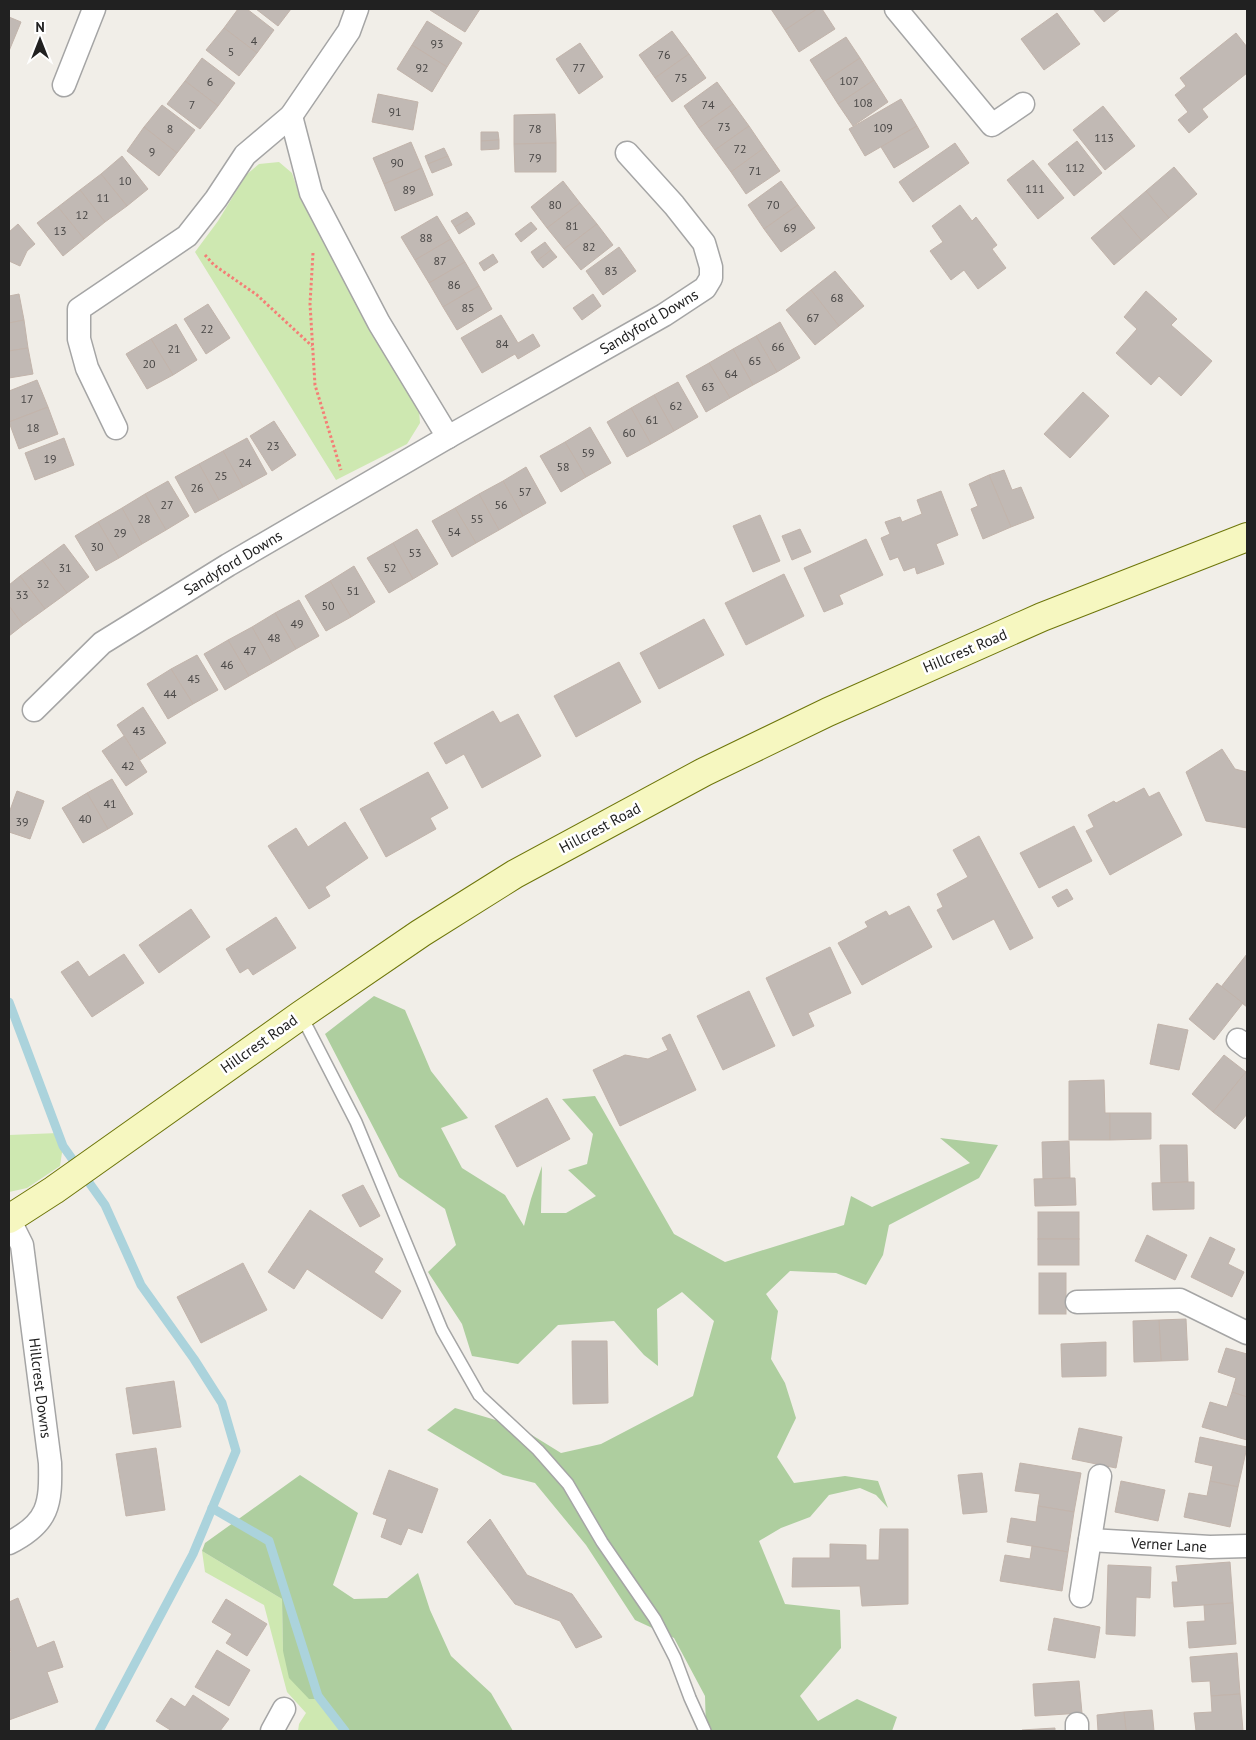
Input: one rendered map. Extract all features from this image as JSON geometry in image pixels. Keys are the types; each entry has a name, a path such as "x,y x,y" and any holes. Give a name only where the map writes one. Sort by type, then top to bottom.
{"street":[{"path":"64,85 94,9"},
{"path":"116,428 87,368 79,339 79,310 186,236 216,199 245,154 291,116 349,31 357,9"},
{"path":"896,9 992,125 1023,104"},
{"path":"291,116 311,193 380,323 448,437"},
{"name":"Sandyford Downs","path":"34,710 102,643 228,565 448,437 664,315 705,288 711,278 712,267 704,243 674,205 626,153"},
{"name":"Hillcrest Road","path":"9,1219 54,1190 300,1015 420,933 514,874 704,772 836,708 1025,625 1247,537"},
{"name":"Hillcrest Downs","path":"9,1219 22,1245 50,1463 51,1490 44,1515 28,1531 9,1543"},
{"path":"1077,1302 1180,1300 1247,1333"},
{"path":"1081,1596 1100,1476"},
{"name":"Verner Lane","path":"1090,1540 1210,1547 1247,1546"},
{"path":"272,1731 284,1709"}],"lane":[{"path":"300,1015 356,1122 424,1290 446,1339 479,1395 538,1450 568,1484 602,1542 655,1620 675,1658 705,1731"}],"path":[{"path":"323,217 314,240 310,304 315,385 334,451 350,494"},
{"path":"186,236 214,265 257,295 313,346"}],"green space":[{"path":"279,162 292,173 301,200 419,410 420,423 407,444 336,480 195,252 218,221 246,175 259,164"},
{"path":"374,996 405,1010 431,1071 468,1118 441,1128 462,1168 505,1195 524,1226 542,1166 541,1213 566,1213 596,1196 568,1170 587,1164 593,1134 562,1099 595,1096 674,1234 725,1262 844,1225 851,1196 872,1207 970,1163 940,1138 998,1145 979,1178 889,1225 883,1255 866,1285 836,1273 790,1271 766,1294 778,1311 771,1359 785,1383 796,1418 777,1457 794,1483 845,1476 878,1481 888,1508 876,1495 860,1488 829,1495 810,1517 781,1528 759,1541 785,1604 840,1610 841,1648 800,1696 818,1721 857,1699 897,1717 892,1731 706,1731 705,1696 674,1638 635,1620 586,1545 535,1483 503,1475 427,1430 455,1408 519,1427 561,1453 601,1444 693,1396 714,1321 682,1292 657,1309 658,1366 644,1355 614,1321 558,1325 518,1364 472,1356 462,1324 428,1272 456,1245 445,1209 399,1177 325,1034"},
{"path":"58,1133 63,1146 60,1166 27,1188 9,1192 9,1135"},
{"path":"300,1475 358,1513 333,1585 354,1599 387,1598 418,1573 430,1610 451,1656 491,1693 513,1731 347,1731 324,1699 309,1699 289,1678 283,1651 282,1599 202,1551 205,1543"},
{"path":"202,1551 282,1599 283,1651 324,1699 347,1731 298,1731 299,1724 306,1713 287,1692 264,1605 205,1572"}],"building":[{"path":"238,9 247,9 274,30 257,53 224,28"},
{"path":"256,9 291,9 278,26"},
{"path":"431,9 480,9 465,32"},
{"path":"771,9 817,9 785,30"},
{"path":"817,9 822,9 835,29 799,52 785,30"},
{"path":"1093,9 1120,9 1104,22"},
{"path":"1057,13 1080,44 1044,70 1021,39"},
{"path":"9,17 21,22 9,51"},
{"path":"427,21 462,43 447,67 412,45"},
{"path":"224,28 257,53 239,76 206,50"},
{"path":"672,31 689,54 655,78 639,55"},
{"path":"1236,33 1247,47 1247,73 1202,109 1208,117 1189,133 1178,120 1188,112 1175,95 1186,86 1180,78"},
{"path":"846,37 860,58 824,82 810,60"},
{"path":"580,43 603,77 579,94 556,59"},
{"path":"412,45 447,67 432,92 397,69"},
{"path":"689,54 706,78 672,102 655,78"},
{"path":"202,58 235,83 218,106 185,81"},
{"path":"860,58 874,80 838,104 824,82"},
{"path":"874,80 888,102 853,126 838,104"},
{"path":"185,81 218,106 200,129 167,104"},
{"path":"717,82 733,104 699,128 684,106"},
{"path":"378,94 418,102 413,130 372,122"},
{"path":"901,99 917,126 865,156 849,129"},
{"path":"733,104 749,126 715,150 699,128"},
{"path":"162,105 195,130 177,153 144,127"},
{"path":"1103,106 1135,146 1105,170 1073,130"},
{"path":"555,114 556,143 514,144 514,115"},
{"path":"749,126 764,148 731,172 715,150"},
{"path":"917,126 929,147 894,168 881,147"},
{"path":"144,127 177,153 159,176 127,151"},
{"path":"481,132 498,132 499,140 481,141"},
{"path":"499,140 499,149 481,150 481,141"},
{"path":"1077,141 1102,173 1074,196 1048,164"},
{"path":"411,142 422,168 384,184 373,158"},
{"path":"556,143 556,172 515,172 514,144"},
{"path":"955,143 969,163 913,202 899,182"},
{"path":"444,148 448,156 428,164 425,156"},
{"path":"764,148 780,171 746,194 731,172"},
{"path":"122,156 148,189 127,206 101,174"},
{"path":"448,156 452,165 432,173 428,164"},
{"path":"1033,160 1064,198 1038,219 1007,180"},
{"path":"1174,167 1197,194 1169,218 1146,191"},
{"path":"422,168 433,195 395,211 384,184"},
{"path":"101,174 127,206 105,222 80,190"},
{"path":"563,181 580,203 547,228 531,207"},
{"path":"781,181 798,205 764,229 748,205"},
{"path":"80,190 105,222 84,239 58,207"},
{"path":"1146,191 1169,218 1142,241 1119,214"},
{"path":"580,203 597,224 564,249 547,228"},
{"path":"798,205 815,228 781,252 764,229"},
{"path":"960,205 972,221 976,217 997,245 992,249 1006,268 978,289 964,270 951,280 930,251 943,242 932,226"},
{"path":"58,207 84,239 63,256 37,223"},
{"path":"467,212 471,217 455,227 451,221"},
{"path":"1119,214 1142,241 1114,265 1091,238"},
{"path":"437,216 451,239 415,260 401,237"},
{"path":"471,217 475,224 459,234 455,227"},
{"path":"531,222 537,229 521,242 515,234"},
{"path":"18,224 35,244 27,251 20,266 9,261 9,232"},
{"path":"597,224 613,245 581,270 564,249"},
{"path":"451,239 465,262 429,283 415,260"},
{"path":"545,242 551,250 537,261 531,252"},
{"path":"619,247 636,271 603,295 586,271"},
{"path":"551,250 557,257 543,268 537,261"},
{"path":"493,254 498,262 484,271 479,263"},
{"path":"465,262 479,286 443,307 429,283"},
{"path":"835,271 864,306 839,326 811,290"},
{"path":"479,286 492,309 457,330 443,307"},
{"path":"811,290 839,326 815,345 786,310"},
{"path":"1146,291 1177,319 1171,325 1212,361 1181,396 1159,376 1151,385 1116,353 1137,329 1124,317"},
{"path":"19,294 24,320 9,323 9,296"},
{"path":"593,294 601,306 582,320 573,308"},
{"path":"208,304 230,338 206,354 184,319"},
{"path":"501,315 518,343 533,334 540,346 518,359 515,354 482,373 461,338"},
{"path":"24,320 28,348 9,351 9,323"},
{"path":"780,322 800,358 777,372 756,336"},
{"path":"176,324 197,360 173,375 151,339"},
{"path":"756,336 777,372 753,385 733,349"},
{"path":"151,339 173,375 147,389 126,354"},
{"path":"28,348 33,374 9,378 9,351"},
{"path":"733,349 753,385 730,398 709,363"},
{"path":"709,363 730,398 706,412 686,376"},
{"path":"37,380 48,407 9,422 9,391"},
{"path":"678,382 698,417 674,431 654,395"},
{"path":"1083,392 1109,416 1070,458 1044,434"},
{"path":"654,395 674,431 651,444 631,408"},
{"path":"48,407 58,434 19,449 9,422"},
{"path":"631,408 651,444 627,457 607,422"},
{"path":"274,421 296,455 272,471 250,436"},
{"path":"590,427 611,463 586,477 565,442"},
{"path":"64,438 74,465 35,480 25,453"},
{"path":"247,438 267,474 243,487 223,451"},
{"path":"565,442 586,477 561,492 540,456"},
{"path":"223,451 243,487 219,500 199,464"},
{"path":"199,464 219,500 195,513 175,477"},
{"path":"526,467 546,503 523,516 503,481"},
{"path":"1004,470 1012,490 1021,487 1034,518 1011,527 989,475"},
{"path":"989,475 1011,527 983,539 971,509 978,506 969,484"},
{"path":"168,481 189,516 166,530 145,494"},
{"path":"503,481 523,516 499,530 479,494"},
{"path":"941,491 958,535 936,544 944,564 917,574 915,567 904,571 898,557 890,560 881,538 890,534 885,522 900,517 902,522 922,514 917,500"},
{"path":"145,494 166,530 142,544 122,508"},
{"path":"479,494 499,530 476,543 455,508"},
{"path":"122,508 142,544 119,558 98,522"},
{"path":"455,508 476,543 452,557 432,521"},
{"path":"760,515 780,561 753,572 733,526"},
{"path":"98,522 119,558 96,571 75,536"},
{"path":"417,529 438,564 413,579 393,543"},
{"path":"800,529 811,552 792,560 782,536"},
{"path":"866,539 883,575 839,595 843,604 824,612 804,568"},
{"path":"393,543 413,579 389,593 367,558"},
{"path":"64,544 89,577 67,593 42,560"},
{"path":"42,560 67,593 45,609 20,576"},
{"path":"354,566 375,602 351,617 330,581"},
{"path":"784,574 804,616 746,645 725,603"},
{"path":"20,576 45,609 23,625 9,606 9,585"},
{"path":"330,581 351,617 326,631 305,596"},
{"path":"299,600 319,636 296,649 275,613"},
{"path":"9,606 23,625 9,636"},
{"path":"275,613 296,649 272,663 252,627"},
{"path":"704,619 724,655 659,689 640,653"},
{"path":"252,627 272,663 249,676 228,640"},
{"path":"228,640 249,676 225,690 204,654"},
{"path":"197,655 218,690 193,704 171,669"},
{"path":"619,662 641,702 576,737 554,696"},
{"path":"171,669 193,704 168,719 147,684"},
{"path":"143,707 166,743 140,760 117,725"},
{"path":"493,711 500,723 518,714 541,756 482,788 464,754 446,764 434,743"},
{"path":"124,736 147,772 126,786 102,751"},
{"path":"1222,749 1235,769 1247,772 1247,828 1206,821 1186,772"},
{"path":"428,772 448,808 430,818 436,829 386,857 360,809"},
{"path":"112,779 133,814 108,829 87,793"},
{"path":"1144,788 1149,797 1159,792 1182,835 1110,875 1086,831 1094,827 1088,815"},
{"path":"17,791 44,801 30,839 9,832 9,813"},
{"path":"87,793 108,829 83,843 62,808"},
{"path":"345,822 368,858 325,887 330,896 309,909 268,846 296,828 308,847"},
{"path":"1074,826 1092,861 1039,888 1020,853"},
{"path":"979,836 1033,938 1010,950 994,919 953,940 937,910 943,907 937,894 968,877 953,850"},
{"path":"1067,889 1073,899 1058,907 1052,897"},
{"path":"909,906 932,947 862,985 838,943 868,927 865,922 886,911 889,916"},
{"path":"191,909 210,937 159,973 139,945"},
{"path":"276,917 296,948 253,975 248,968 240,973 226,949"},
{"path":"830,947 851,993 808,1013 814,1026 793,1036 766,978"},
{"path":"124,954 144,983 92,1017 61,972 78,961 89,977"},
{"path":"1247,954 1247,1007 1221,987"},
{"path":"1217,983 1243,1003 1214,1040 1189,1019"},
{"path":"749,991 775,1046 723,1070 697,1016"},
{"path":"1158,1024 1188,1030 1179,1070 1150,1064"},
{"path":"670,1034 696,1090 620,1126 593,1070 625,1055 648,1059 668,1050 662,1038"},
{"path":"1224,1055 1246,1072 1213,1112 1192,1094"},
{"path":"1246,1072 1247,1114 1235,1129 1213,1112"},
{"path":"1104,1080 1105,1113 1110,1113 1110,1140 1069,1140 1069,1081"},
{"path":"547,1098 570,1139 517,1167 495,1126"},
{"path":"1110,1113 1151,1113 1151,1139 1110,1140"},
{"path":"1069,1141 1070,1178 1043,1179 1042,1142"},
{"path":"1160,1145 1187,1145 1188,1182 1161,1183"},
{"path":"1075,1178 1076,1205 1035,1206 1034,1179"},
{"path":"1194,1182 1194,1209 1153,1210 1152,1183"},
{"path":"363,1185 380,1216 360,1227 342,1195"},
{"path":"310,1210 383,1259 374,1272 401,1291 382,1319 307,1269 294,1289 268,1272"},
{"path":"1038,1212 1079,1212 1079,1239 1038,1239"},
{"path":"1147,1235 1187,1255 1175,1280 1135,1261"},
{"path":"1210,1237 1235,1249 1228,1264 1244,1272 1232,1297 1191,1277"},
{"path":"1038,1239 1079,1239 1079,1265 1038,1265"},
{"path":"243,1263 267,1310 201,1343 177,1297"},
{"path":"1039,1273 1066,1273 1066,1314 1039,1314"},
{"path":"1186,1319 1188,1360 1161,1361 1159,1320"},
{"path":"1159,1320 1161,1361 1134,1362 1133,1321"},
{"path":"572,1341 607,1341 608,1403 573,1404"},
{"path":"1106,1342 1106,1376 1062,1377 1061,1344"},
{"path":"1226,1348 1247,1354 1247,1397 1232,1392 1236,1378 1218,1372"},
{"path":"174,1381 181,1427 133,1434 126,1388"},
{"path":"1232,1392 1247,1397 1247,1440 1202,1427 1210,1402 1227,1407"},
{"path":"1079,1428 1122,1437 1116,1468 1072,1459"},
{"path":"1200,1437 1247,1447 1238,1487 1210,1481 1213,1466 1195,1462"},
{"path":"156,1448 165,1510 126,1516 116,1454"},
{"path":"1020,1463 1081,1473 1074,1512 1038,1506 1040,1494 1015,1491"},
{"path":"389,1470 438,1489 422,1533 408,1528 401,1545 381,1537 387,1519 373,1514"},
{"path":"982,1473 987,1512 963,1514 958,1475"},
{"path":"1121,1481 1165,1490 1158,1521 1115,1512"},
{"path":"1210,1481 1238,1487 1230,1527 1184,1517 1189,1493 1207,1496"},
{"path":"1038,1506 1074,1512 1068,1552 1007,1542 1011,1518 1036,1522"},
{"path":"490,1519 527,1575 572,1594 602,1637 576,1648 560,1621 515,1604 467,1542"},
{"path":"880,1529 908,1529 908,1604 862,1606 860,1586 792,1587 793,1558 830,1558 830,1544 866,1545 866,1560 879,1560"},
{"path":"1032,1546 1068,1552 1062,1591 1000,1581 1005,1555 1030,1559"},
{"path":"1230,1562 1233,1603 1174,1607 1172,1582 1178,1582 1176,1566"},
{"path":"1108,1565 1151,1567 1150,1598 1136,1597 1135,1636 1106,1634"},
{"path":"18,1598 37,1648 54,1641 63,1667 47,1672 58,1702 9,1720 9,1653 11,1652 9,1646 9,1602"},
{"path":"226,1599 267,1624 247,1656 226,1643 232,1634 212,1622"},
{"path":"1233,1603 1236,1644 1189,1648 1187,1622 1205,1621 1204,1605"},
{"path":"1054,1618 1100,1627 1095,1658 1048,1650"},
{"path":"217,1650 250,1670 229,1706 195,1687"},
{"path":"1237,1653 1240,1694 1211,1696 1210,1681 1192,1682 1190,1657"},
{"path":"1079,1681 1082,1713 1035,1716 1033,1684"},
{"path":"1240,1694 1243,1731 1196,1731 1194,1713 1212,1712 1211,1696"},
{"path":"193,1695 229,1719 220,1731 172,1731 156,1721 171,1698 185,1707"},
{"path":"1152,1710 1154,1731 1126,1731 1124,1712"},
{"path":"1124,1712 1126,1731 1098,1731 1097,1715"},
{"path":"1055,1728 1055,1731 1022,1731 1022,1730"}],"waterway":[{"path":"9,1002 63,1146 105,1205 141,1285 194,1359 222,1403 236,1451 193,1554 99,1731"},
{"path":"212,1508 269,1541 318,1696 345,1731"}]}
